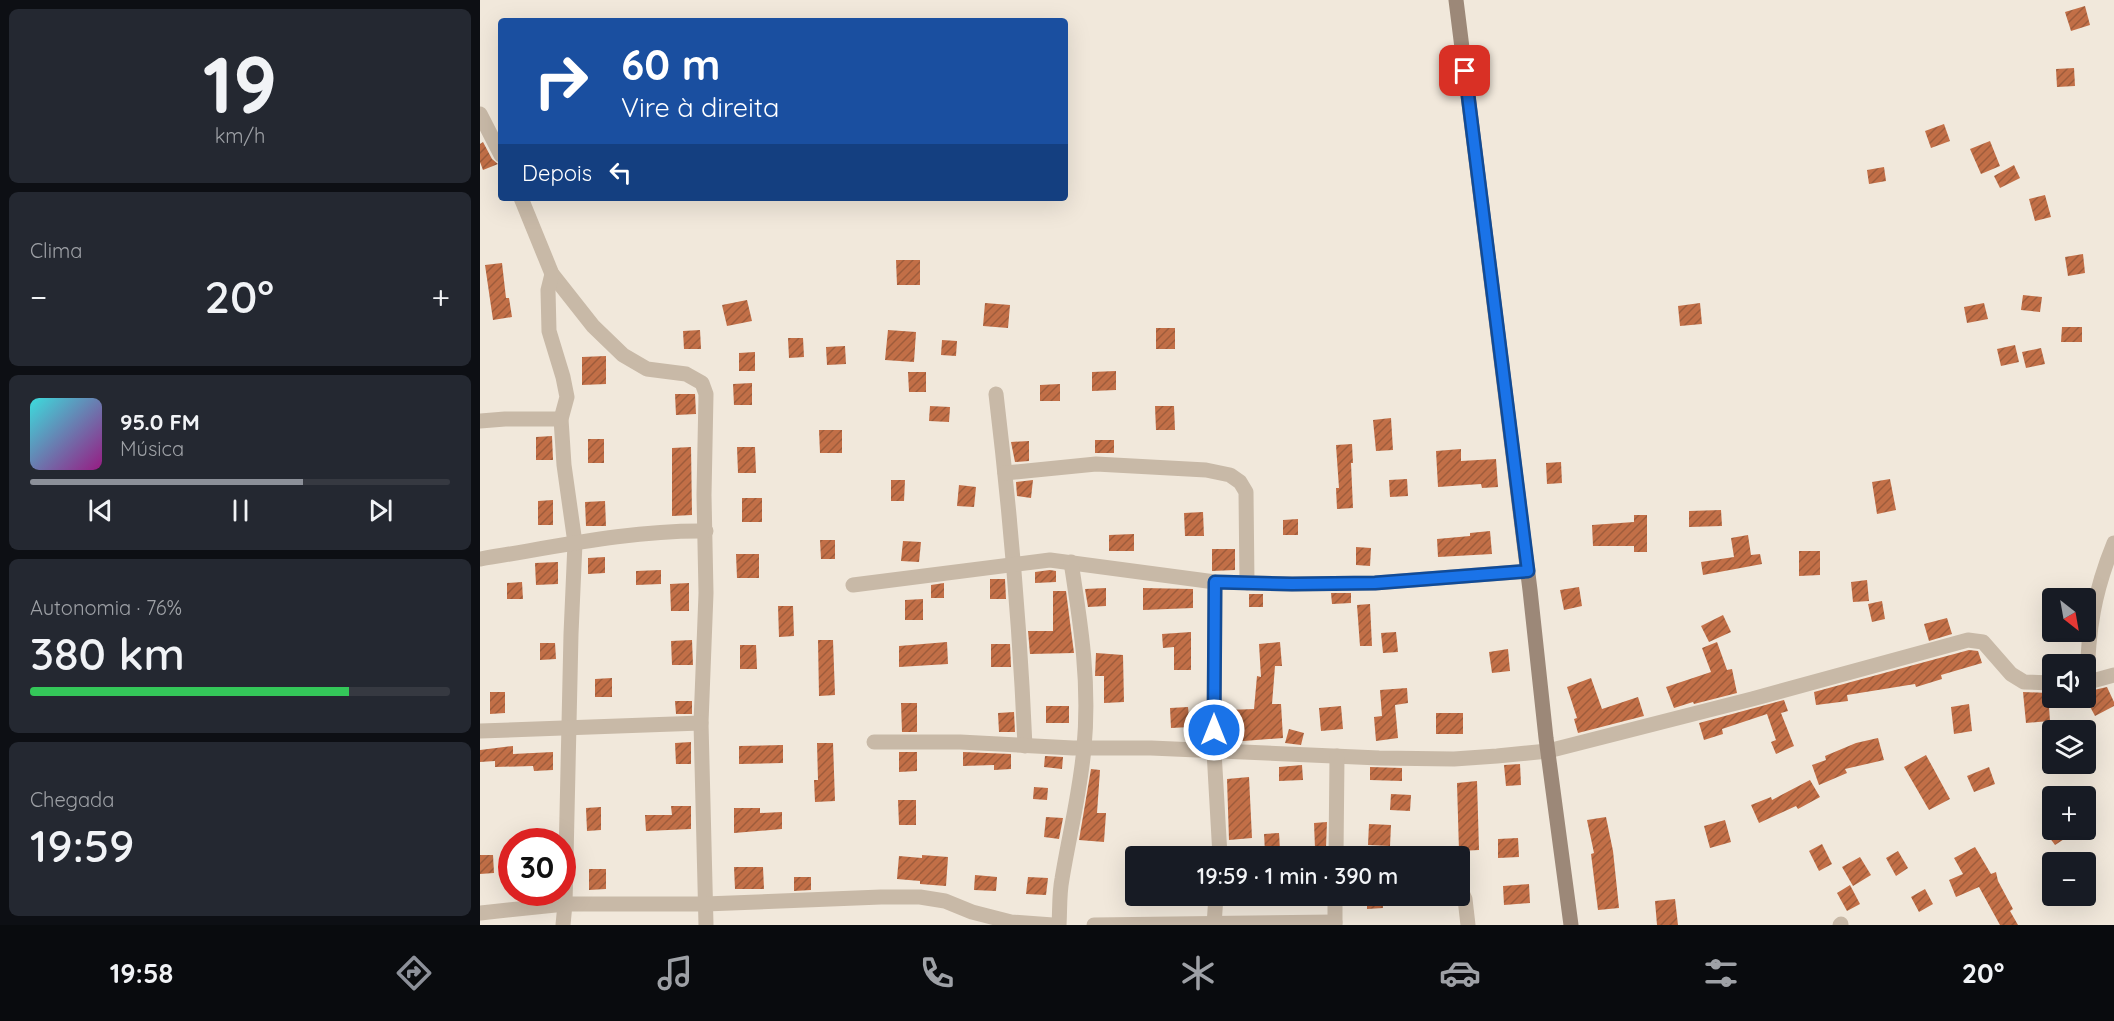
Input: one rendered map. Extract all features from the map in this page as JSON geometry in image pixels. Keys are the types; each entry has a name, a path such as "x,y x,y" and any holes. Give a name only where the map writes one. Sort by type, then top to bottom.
{"main road":[{"path":"1456,0 1571,925"}],"street":[{"path":"480,114 498,148"},
{"path":"522,201 552,274 593,326 623,355 647,369 686,374 702,383 706,394 704,484 706,593 701,723 706,925"},
{"path":"552,274 548,290 549,331 564,377 567,397 561,419 564,465 575,543 567,828"},
{"path":"996,394 1021,647 1025,746"},
{"path":"480,421 561,419"},
{"path":"1005,473 1096,464 1206,470 1230,475 1240,482 1246,492 1247,583"},
{"path":"480,559 575,543 675,531 706,531"},
{"path":"2088,654 2094,601 2101,574 2114,543"},
{"path":"854,585 1050,560 1215,582 1247,583 1375,583 1528,571"},
{"path":"1059,925 1062,881 1072,832 1084,748 1087,683 1071,562"},
{"path":"1215,582 1214,751 1219,846"},
{"path":"874,742 960,742 1454,759 1548,751 1752,699 1968,640 1983,642 2011,674 2024,682 2042,683"},
{"path":"2096,680 2114,675"},
{"path":"480,731 701,723"},
{"path":"1336,846 1337,756"},
{"path":"576,904 705,904 920,897 945,901 972,912 1011,922 1053,925"},
{"path":"480,913 546,906"},
{"path":"563,925 565,906"},
{"path":"1214,924 1215,906"},
{"path":"1094,925 1335,923 1335,906"},
{"path":"1466,906 1468,925"}],"building":[{"path":"2085,6 2090,25 2071,31 2065,12"},
{"path":"2074,68 2075,86 2057,87 2056,69"},
{"path":"1944,124 1950,141 1931,148 1925,131"},
{"path":"1990,141 2000,166 1981,174 1970,149"},
{"path":"483,142 492,159 498,164 483,170 480,162 480,144"},
{"path":"2014,165 2020,178 2000,188 1994,176"},
{"path":"1884,167 1886,181 1869,184 1867,170"},
{"path":"2045,195 2051,217 2035,221 2029,199"},
{"path":"2083,254 2085,273 2068,276 2065,257"},
{"path":"896,260 920,260 920,285 897,285"},
{"path":"502,263 506,298 509,298 512,317 493,320 485,265"},
{"path":"2023,295 2042,297 2040,312 2021,310"},
{"path":"747,300 752,321 727,326 722,305"},
{"path":"985,303 1010,305 1008,328 983,326"},
{"path":"1700,303 1702,324 1680,326 1678,306"},
{"path":"1984,303 1988,319 1967,323 1964,307"},
{"path":"2062,327 2082,327 2082,342 2061,342"},
{"path":"1156,328 1175,328 1175,349 1156,349"},
{"path":"700,330 701,349 684,349 683,331"},
{"path":"888,330 916,332 914,362 885,360"},
{"path":"788,338 803,338 804,357 789,358"},
{"path":"942,340 957,341 956,356 941,355"},
{"path":"2015,345 2019,362 2001,366 1997,349"},
{"path":"845,346 846,364 827,365 826,347"},
{"path":"2041,348 2045,364 2026,368 2022,352"},
{"path":"755,352 755,371 739,371 739,353"},
{"path":"606,356 606,384 582,385 582,357"},
{"path":"1116,371 1116,390 1092,391 1092,372"},
{"path":"908,372 926,372 926,392 909,392"},
{"path":"752,383 752,405 734,405 733,384"},
{"path":"1060,384 1060,401 1040,401 1040,385"},
{"path":"675,394 695,394 696,414 676,415"},
{"path":"930,406 950,407 949,422 929,421"},
{"path":"1155,406 1174,406 1175,430 1156,430"},
{"path":"1391,418 1393,450 1376,451 1373,420"},
{"path":"819,430 842,430 842,453 820,453"},
{"path":"552,436 553,460 536,460 536,437"},
{"path":"588,439 604,439 604,463 588,463"},
{"path":"1095,440 1114,440 1114,453 1095,453"},
{"path":"1029,441 1029,461 1015,462 1011,442"},
{"path":"1352,444 1353,508 1337,509 1336,488 1339,488 1336,445"},
{"path":"691,447 692,515 672,516 672,448"},
{"path":"737,447 755,447 756,473 738,473"},
{"path":"1461,449 1461,461 1496,459 1498,487 1482,488 1481,484 1438,487 1436,451"},
{"path":"1561,462 1562,483 1547,484 1546,463"},
{"path":"1407,479 1408,496 1390,497 1389,480"},
{"path":"1890,479 1896,510 1877,514 1872,482"},
{"path":"891,480 905,480 904,501 891,501"},
{"path":"1033,480 1031,498 1017,496 1016,482"},
{"path":"959,485 976,487 974,507 957,506"},
{"path":"742,498 762,498 762,522 742,522"},
{"path":"553,500 553,525 538,525 538,501"},
{"path":"605,501 606,526 586,526 585,502"},
{"path":"1721,510 1722,526 1689,527 1689,511"},
{"path":"1203,512 1204,536 1185,536 1184,513"},
{"path":"1634,515 1647,515 1647,552 1634,552 1634,546 1593,546 1592,525 1634,522"},
{"path":"1298,519 1298,535 1283,535 1283,520"},
{"path":"1490,531 1492,554 1438,557 1437,539 1470,536 1470,533"},
{"path":"1134,534 1134,551 1109,551 1109,535"},
{"path":"1748,535 1751,555 1760,554 1762,564 1703,575 1701,562 1734,557 1731,538"},
{"path":"820,540 835,540 835,559 821,559"},
{"path":"903,541 921,542 919,562 901,561"},
{"path":"1356,547 1371,548 1370,566 1356,565"},
{"path":"1212,549 1235,549 1235,570 1212,571"},
{"path":"1799,551 1820,551 1820,575 1799,576"},
{"path":"736,554 759,554 759,578 737,578"},
{"path":"605,557 605,573 588,574 588,558"},
{"path":"558,562 558,584 536,585 535,563"},
{"path":"661,570 661,584 636,585 636,571"},
{"path":"1056,571 1056,582 1035,583 1035,572"},
{"path":"990,579 1005,579 1006,599 990,599"},
{"path":"1867,580 1869,601 1853,602 1851,582"},
{"path":"522,582 523,599 507,599 507,583"},
{"path":"689,583 689,611 671,611 670,584"},
{"path":"944,583 944,598 931,598 931,585"},
{"path":"1579,587 1582,606 1564,610 1560,590"},
{"path":"1106,588 1106,606 1088,607 1085,589"},
{"path":"1143,588 1193,589 1193,608 1143,610"},
{"path":"1053,591 1066,591 1074,653 1030,654 1028,631 1053,631"},
{"path":"1331,593 1351,593 1351,603 1332,604"},
{"path":"1249,594 1263,594 1263,607 1249,607"},
{"path":"923,599 923,620 905,620 905,600"},
{"path":"1882,601 1885,619 1872,622 1868,604"},
{"path":"1370,604 1372,646 1360,646 1357,605"},
{"path":"778,606 793,606 794,636 779,637"},
{"path":"1723,615 1731,632 1709,642 1701,626"},
{"path":"1947,618 1952,634 1929,641 1924,624"},
{"path":"1191,632 1191,670 1174,670 1174,647 1163,648 1162,634"},
{"path":"1396,632 1398,652 1383,653 1381,633"},
{"path":"692,640 693,665 672,665 671,641"},
{"path":"818,640 833,640 835,695 819,696"},
{"path":"947,642 948,664 899,667 899,646"},
{"path":"1280,642 1282,666 1275,666 1272,704 1281,704 1283,738 1231,742 1229,710 1254,709 1257,676 1261,677 1259,644"},
{"path":"1717,642 1727,670 1732,669 1737,693 1674,708 1666,687 1711,672 1702,648"},
{"path":"540,643 555,643 556,659 540,660"},
{"path":"991,644 1010,644 1011,667 991,667"},
{"path":"740,645 756,645 757,669 740,669"},
{"path":"1508,649 1510,671 1492,673 1489,652"},
{"path":"1969,650 1978,651 1982,663 1941,675 1942,679 1916,687 1915,684 1847,695 1848,701 1816,705 1814,692"},
{"path":"1096,653 1123,655 1124,702 1104,703 1104,676 1095,676"},
{"path":"612,678 612,697 595,697 595,679"},
{"path":"1591,678 1602,709 1638,697 1644,716 1578,733 1574,719 1577,718 1567,687"},
{"path":"2107,687 2114,706 2095,716 2091,708 2096,708 2096,690"},
{"path":"1407,688 1408,703 1395,705 1398,738 1376,741 1374,717 1382,716 1380,690"},
{"path":"490,692 505,692 505,713 490,714"},
{"path":"2023,692 2042,693 2042,708 2049,708 2050,720 2026,723"},
{"path":"1784,700 1788,711 1781,713 1794,746 1776,754 1771,742 1776,740 1767,714 1722,729 1723,734 1704,740 1699,723"},
{"path":"675,701 692,701 692,714 676,714"},
{"path":"901,703 917,703 917,732 902,732"},
{"path":"1969,704 1972,731 1954,734 1951,707"},
{"path":"1046,706 1069,706 1069,723 1046,723"},
{"path":"1341,706 1343,729 1321,731 1319,708"},
{"path":"1188,707 1190,727 1171,728 1170,708"},
{"path":"1014,712 1015,732 999,732 998,713"},
{"path":"1436,713 1463,713 1463,734 1436,734"},
{"path":"1289,729 1304,733 1301,745 1285,743"},
{"path":"1878,738 1884,760 1845,769 1847,773 1819,785 1812,765 1826,760 1825,756 1856,743"},
{"path":"691,742 691,764 676,764 675,743"},
{"path":"817,743 833,743 835,801 815,802 814,780 818,780"},
{"path":"783,745 783,763 739,764 739,746"},
{"path":"513,746 513,754 553,752 553,770 534,771 533,766 495,767 495,761 480,762 480,750"},
{"path":"899,752 917,752 917,771 899,772"},
{"path":"963,752 1011,754 1011,769 994,770 994,765 963,766"},
{"path":"1926,755 1950,799 1929,810 1904,767"},
{"path":"1045,756 1063,757 1062,769 1044,767"},
{"path":"1520,764 1521,785 1506,786 1504,765"},
{"path":"1302,765 1303,780 1279,781 1279,767"},
{"path":"1370,767 1402,768 1402,781 1370,780"},
{"path":"1989,767 1995,784 1974,792 1967,776"},
{"path":"1091,769 1100,770 1097,813 1106,813 1104,842 1079,840"},
{"path":"1249,777 1252,838 1229,840 1227,779"},
{"path":"1810,780 1820,797 1798,809 1796,806 1759,823 1751,805 1771,797 1772,800"},
{"path":"1477,781 1479,850 1470,850 1470,846 1459,846 1457,783"},
{"path":"1034,787 1048,788 1047,800 1033,799"},
{"path":"1391,794 1411,795 1410,811 1390,810"},
{"path":"898,800 916,800 916,825 899,825"},
{"path":"671,806 691,806 691,829 646,831 645,815 672,815"},
{"path":"601,807 601,830 587,831 586,808"},
{"path":"734,808 760,808 760,813 782,812 782,829 734,833"},
{"path":"1046,817 1063,818 1059,839 1044,837"},
{"path":"1606,817 1613,851 1619,908 1598,910 1591,854 1594,853 1587,820"},
{"path":"1725,820 1731,842 1710,848 1704,826"},
{"path":"1327,822 1326,846 1315,846 1314,823"},
{"path":"1369,824 1391,825 1390,846 1368,845"},
{"path":"1279,833 1280,846 1265,846 1264,834"},
{"path":"1518,838 1519,857 1498,858 1498,839"},
{"path":"2051,840 2063,840 2055,845"},
{"path":"1822,844 1832,864 1819,871 1809,851"},
{"path":"1975,847 1991,874 1996,872 1998,881 2013,909 2010,911 2018,925 2000,925 1979,887 1956,897 1949,880 1963,874 1954,858"},
{"path":"1898,851 1908,868 1896,876 1886,858"},
{"path":"480,855 493,855 494,873 480,874"},
{"path":"922,855 948,857 946,886 897,879 899,856 922,858"},
{"path":"1860,857 1871,875 1853,886 1842,867"},
{"path":"734,867 763,867 764,889 735,889"},
{"path":"589,869 606,869 606,889 589,890"},
{"path":"975,875 997,877 996,891 974,890"},
{"path":"794,877 811,877 811,890 794,891"},
{"path":"1028,877 1048,878 1046,895 1026,894"},
{"path":"1529,884 1530,903 1504,905 1503,886"},
{"path":"1850,885 1860,904 1847,911 1837,893"},
{"path":"1925,889 1933,904 1919,912 1911,897"},
{"path":"1675,899 1678,925 1657,925 1655,901"},
{"path":"1367,906 1383,906 1383,908 1367,909"}],"route":[{"path":"1214,730 1215,582 1375,583 1528,571 1465,71"}]}
